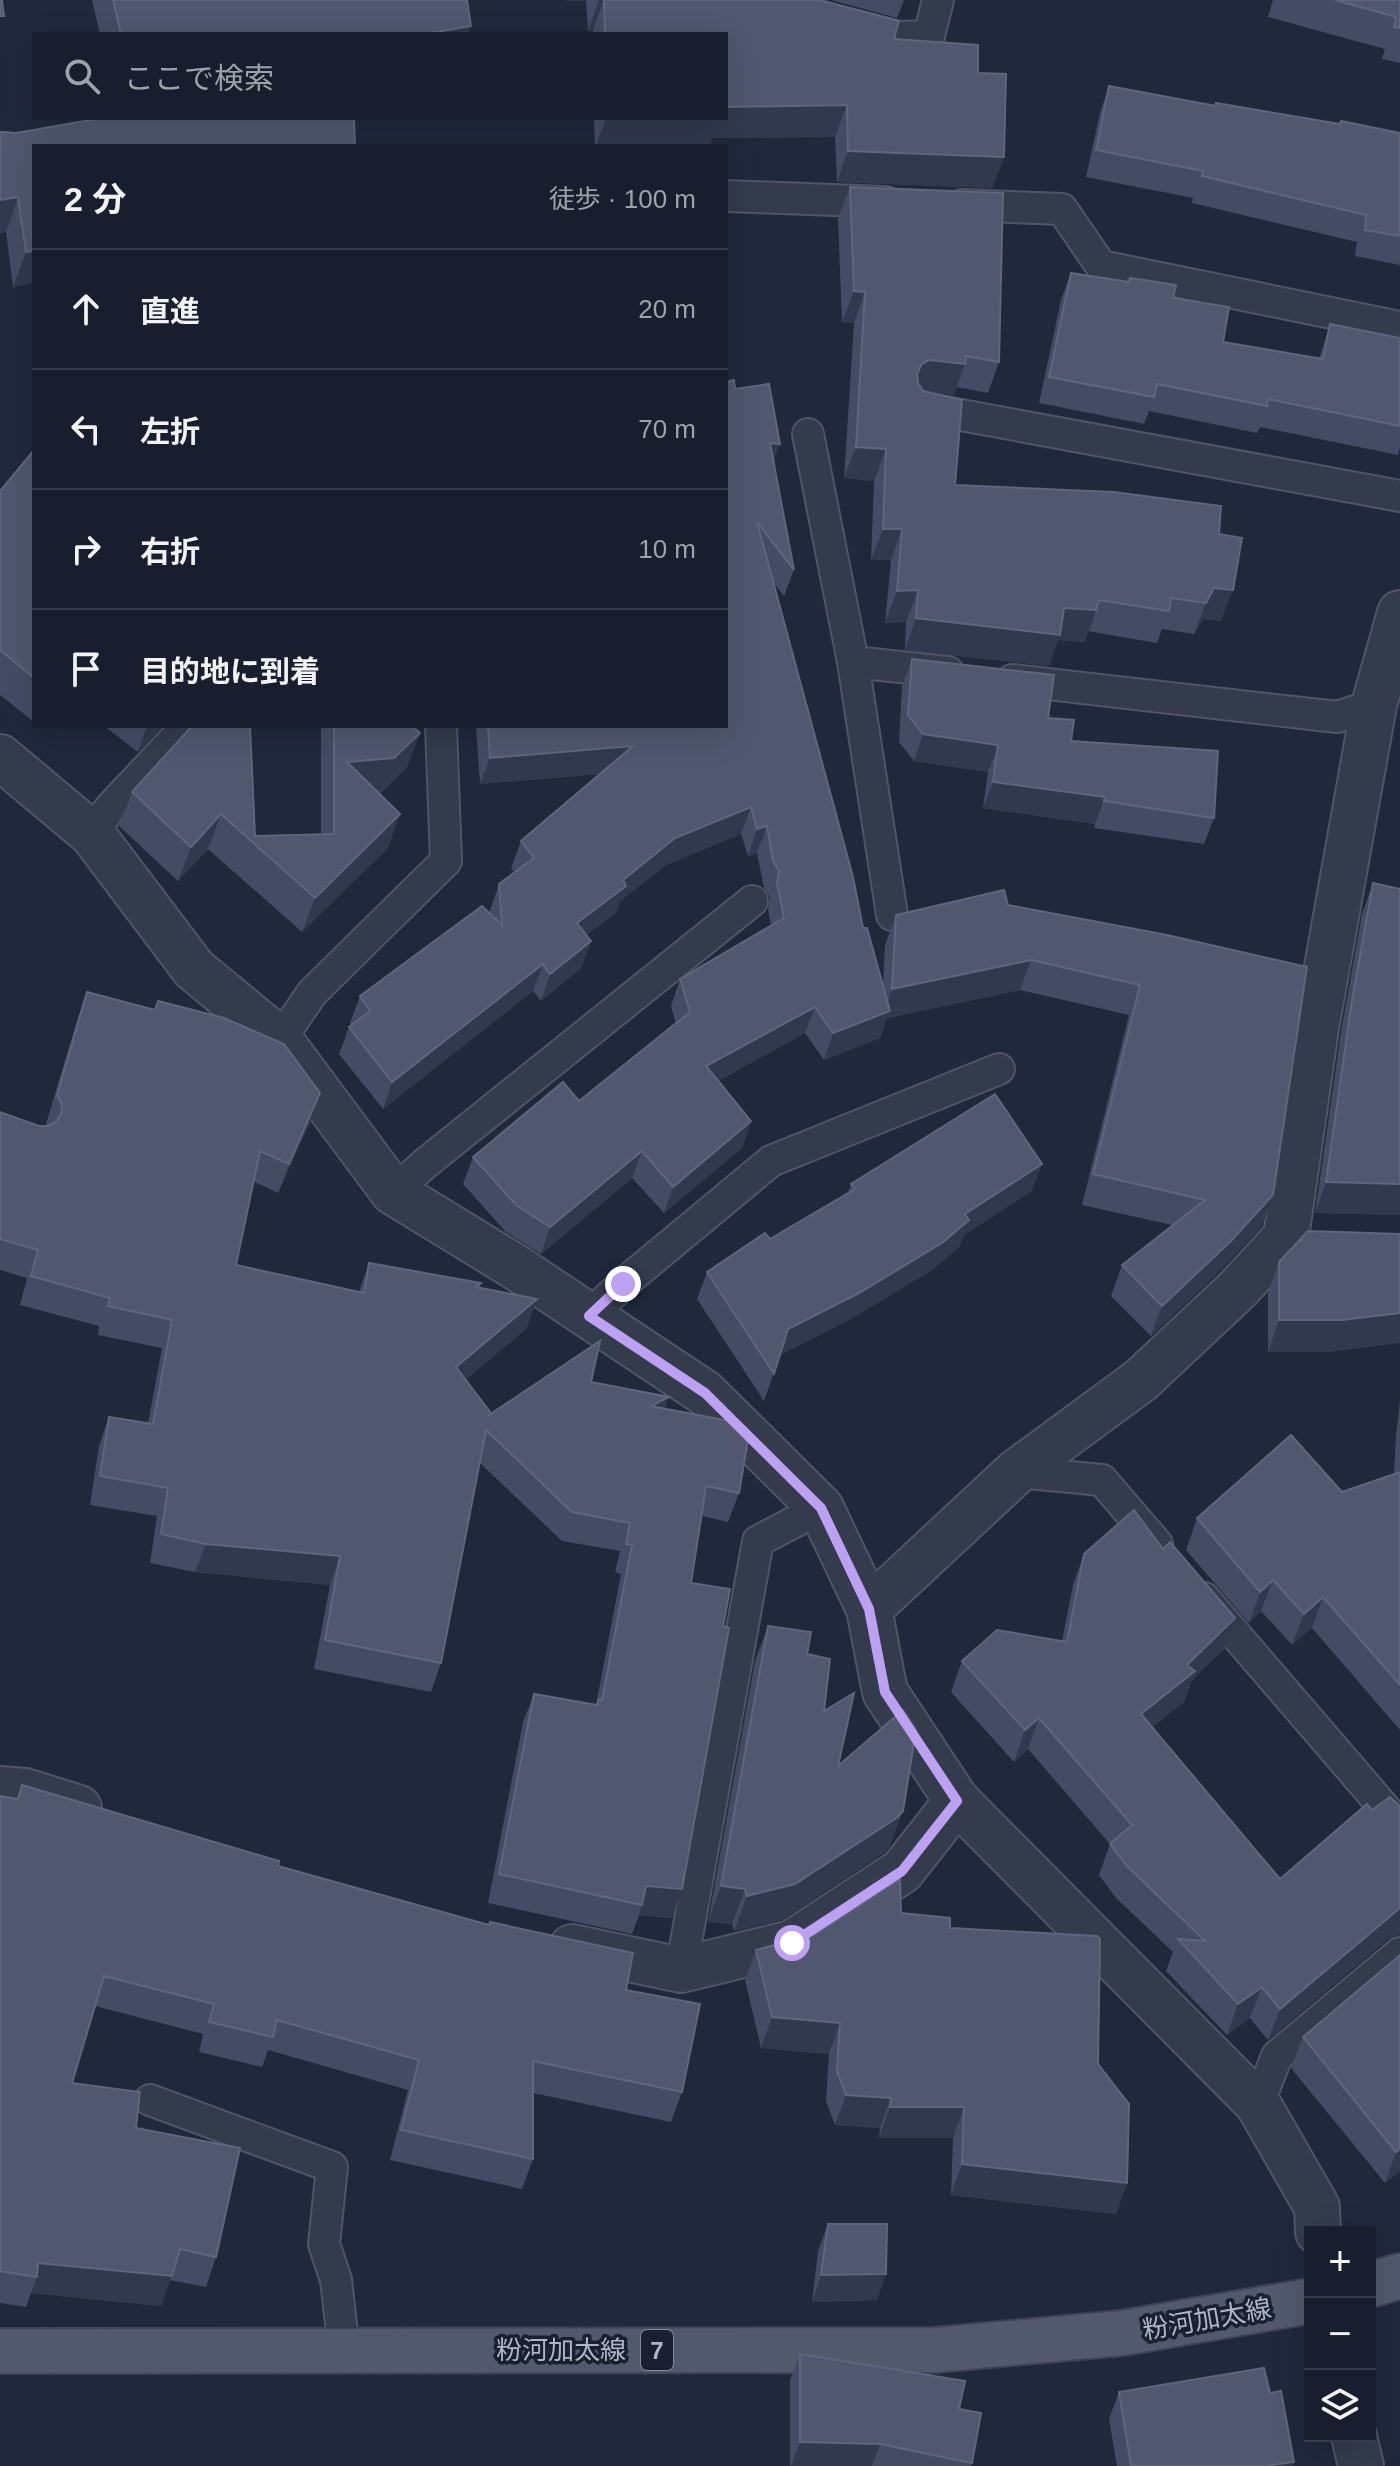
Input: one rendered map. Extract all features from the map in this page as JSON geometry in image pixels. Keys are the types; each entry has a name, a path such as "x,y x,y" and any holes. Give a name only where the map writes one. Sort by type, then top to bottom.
{"main road":[{"path":"1376,2283 1400,2276"},
{"name":"粉河加太線","path":"0,2351 935,2350 1122,2333 1304,2302"}],"street":[{"path":"869,1609 1016,1472 1141,1380 1238,1289 1286,1237 1316,1028 1374,705 1400,613"},
{"path":"0,757 92,834 194,969 280,1040 393,1192 705,1393 821,1508 869,1609 885,1692 957,1801 1258,2104 1317,2207 1318,2226"},
{"path":"1286,1237 1329,1239"},
{"path":"0,1789 25,1791 115,1818"},
{"path":"535,1939 681,1970 792,1943 902,1871 957,1801"},
{"path":"1355,2442 1361,2466"}],"lane":[{"path":"823,17 899,37 929,36 938,0"},
{"path":"728,196 909,203"},
{"path":"940,205 1062,209 1101,266 1400,327"},
{"path":"923,408 1400,496"},
{"path":"808,434 853,662 892,915"},
{"path":"853,662 1337,717 1374,705"},
{"path":"92,834 110,808 185,728"},
{"path":"280,1040 312,993 446,861 441,728"},
{"path":"393,1192 752,901"},
{"path":"589,1316 771,1161 999,1069"},
{"path":"1016,1472 1102,1480 1400,1826"},
{"path":"681,1970 758,1541 821,1508"},
{"path":"1258,2104 1277,2056 1400,1953"},
{"path":"150,2100 332,2167 324,2244 336,2280 344,2350"}],"building":[{"path":"2,0 4,16 0,16"},
{"path":"113,0 467,0 471,26 436,32 121,32"},
{"path":"604,0 820,0 899,21 894,39 978,45 978,73 1006,74 1004,157 848,151 847,105 728,107 728,32 605,32"},
{"path":"1335,0 1400,0 1400,28 1394,27 1396,17"},
{"path":"1109,86 1216,106 1216,103 1340,124 1341,121 1400,133 1400,236 1365,230 1366,215 1202,176 1203,171 1096,150"},
{"path":"91,120 354,120 355,144 32,144 32,251 26,252 18,197 0,200 0,132 16,133"},
{"path":"850,187 1003,193 999,362 966,356 965,364 929,360 921,365 917,374 923,391 962,400 955,485 1114,492 1221,506 1219,534 1242,538 1233,590 1214,588 1206,603 1171,598 1169,611 1099,600 1096,610 1064,608 1060,635 916,618 918,590 897,591 902,529 883,529 886,449 856,447 865,292 854,291"},
{"path":"1071,273 1176,285 1173,298 1229,307 1223,342 1323,359 1330,324 1400,338 1400,426 1268,399 1267,406 1157,384 1154,397 1049,377"},
{"path":"734,380 735,389 769,384 780,444 770,443 794,570 757,522 853,877 863,928 867,928 890,1011 833,1033 815,1007 706,1066 751,1121 673,1187 642,1151 550,1227 516,1205 473,1157 563,1082 579,1101 690,1012 680,979 784,918 777,883 779,871 773,861 767,826 757,829 751,807 675,838 623,880 626,886 577,923 591,941 550,974 543,964 392,1082 349,1027 370,1011 360,996 482,906 502,925 499,884 534,858 521,841 633,746 490,758 488,728 728,728 728,382"},
{"path":"32,452 32,676 0,650 0,491"},
{"path":"912,659 1054,675 1048,718 1074,720 1071,741 1218,751 1214,818 1104,801 1105,797 993,782 998,745 923,734 908,715"},
{"path":"190,728 250,728 255,836 334,834 334,728 414,728 420,733 394,758 347,762 400,814 315,898 221,814 191,847 132,792"},
{"path":"1373,883 1400,889 1400,1184 1326,1182 1352,1001"},
{"path":"1004,890 1008,905 1167,935 1307,967 1273,1195 1231,1241 1162,1306 1122,1265 1205,1200 1093,1174 1140,985 1031,960 892,989 896,915"},
{"path":"87,992 155,1010 158,1001 224,1018 284,1044 320,1093 289,1164 260,1151 236,1265 364,1293 369,1263 481,1283 476,1287 537,1299 456,1367 490,1412 489,1415 600,1341 591,1382 669,1397 651,1406 739,1423 749,1433 739,1493 706,1486 691,1583 730,1589 723,1626 729,1628 682,1889 646,1886 642,1905 499,1874 534,1694 597,1705 599,1699 602,1700 632,1545 626,1544 630,1523 572,1512 486,1430 441,1663 325,1640 340,1556 206,1544 161,1534 168,1488 100,1476 109,1417 153,1424 172,1320 108,1306 110,1298 31,1276 38,1250 0,1239 0,1112 39,1126 56,1122 62,1105 57,1095"},
{"path":"995,1094 1042,1164 965,1214 969,1220 942,1243 859,1293 788,1329 774,1374 707,1272 765,1233 770,1239 855,1189 851,1184"},
{"path":"1308,1231 1400,1234 1400,1313 1342,1320 1279,1320 1279,1262"},
{"path":"1291,1435 1342,1492 1400,1472 1400,1685 1323,1597 1304,1614 1273,1580 1260,1592 1197,1518"},
{"path":"1134,1510 1163,1549 1170,1542 1235,1618 1187,1665 1195,1671 1141,1714 1280,1879 1367,1804 1372,1810 1390,1797 1400,1806 1400,1908 1280,2009 1262,1987 1238,2004 1178,1939 1205,1941 1127,1866 1110,1844 1132,1825 1039,1718 1025,1730 962,1661 997,1630 1067,1642 1084,1554"},
{"path":"768,1626 811,1632 807,1654 830,1659 824,1711 854,1693 838,1766 903,1710 916,1730 903,1811 898,1817 795,1884 747,1896 745,1889 721,1886"},
{"path":"22,1785 279,1861 278,1866 489,1925 490,1922 633,1953 626,1990 700,2004 682,2092 533,2061 533,2159 401,2130 419,2060 277,2020 273,2037 209,2022 214,2004 104,1976 72,2083 140,2092 136,2128 240,2148 216,2257 180,2249 172,2276 38,2263 37,2277 0,2271 0,1796 18,1799"},
{"path":"900,1879 901,1913 950,1918 950,1928 1097,1936 1100,1939 1098,2064 1129,2104 1127,2183 962,2164 964,2107 890,2107 891,2098 846,2095 837,2071 840,2023 772,2017 756,1950 816,1934"},
{"path":"1400,1955 1400,2149 1396,2152 1303,2037"},
{"path":"828,2224 887,2224 886,2274 821,2275"},
{"path":"800,2354 965,2381 959,2409 981,2413 972,2463 880,2444 800,2442"},
{"path":"1264,2368 1270,2393 1281,2391 1294,2462 1265,2466 1131,2466 1119,2392"}],"route":[{"path":"623,1284 589,1316 705,1393 821,1508 869,1609 885,1692 957,1801 902,1871 792,1943"}]}
